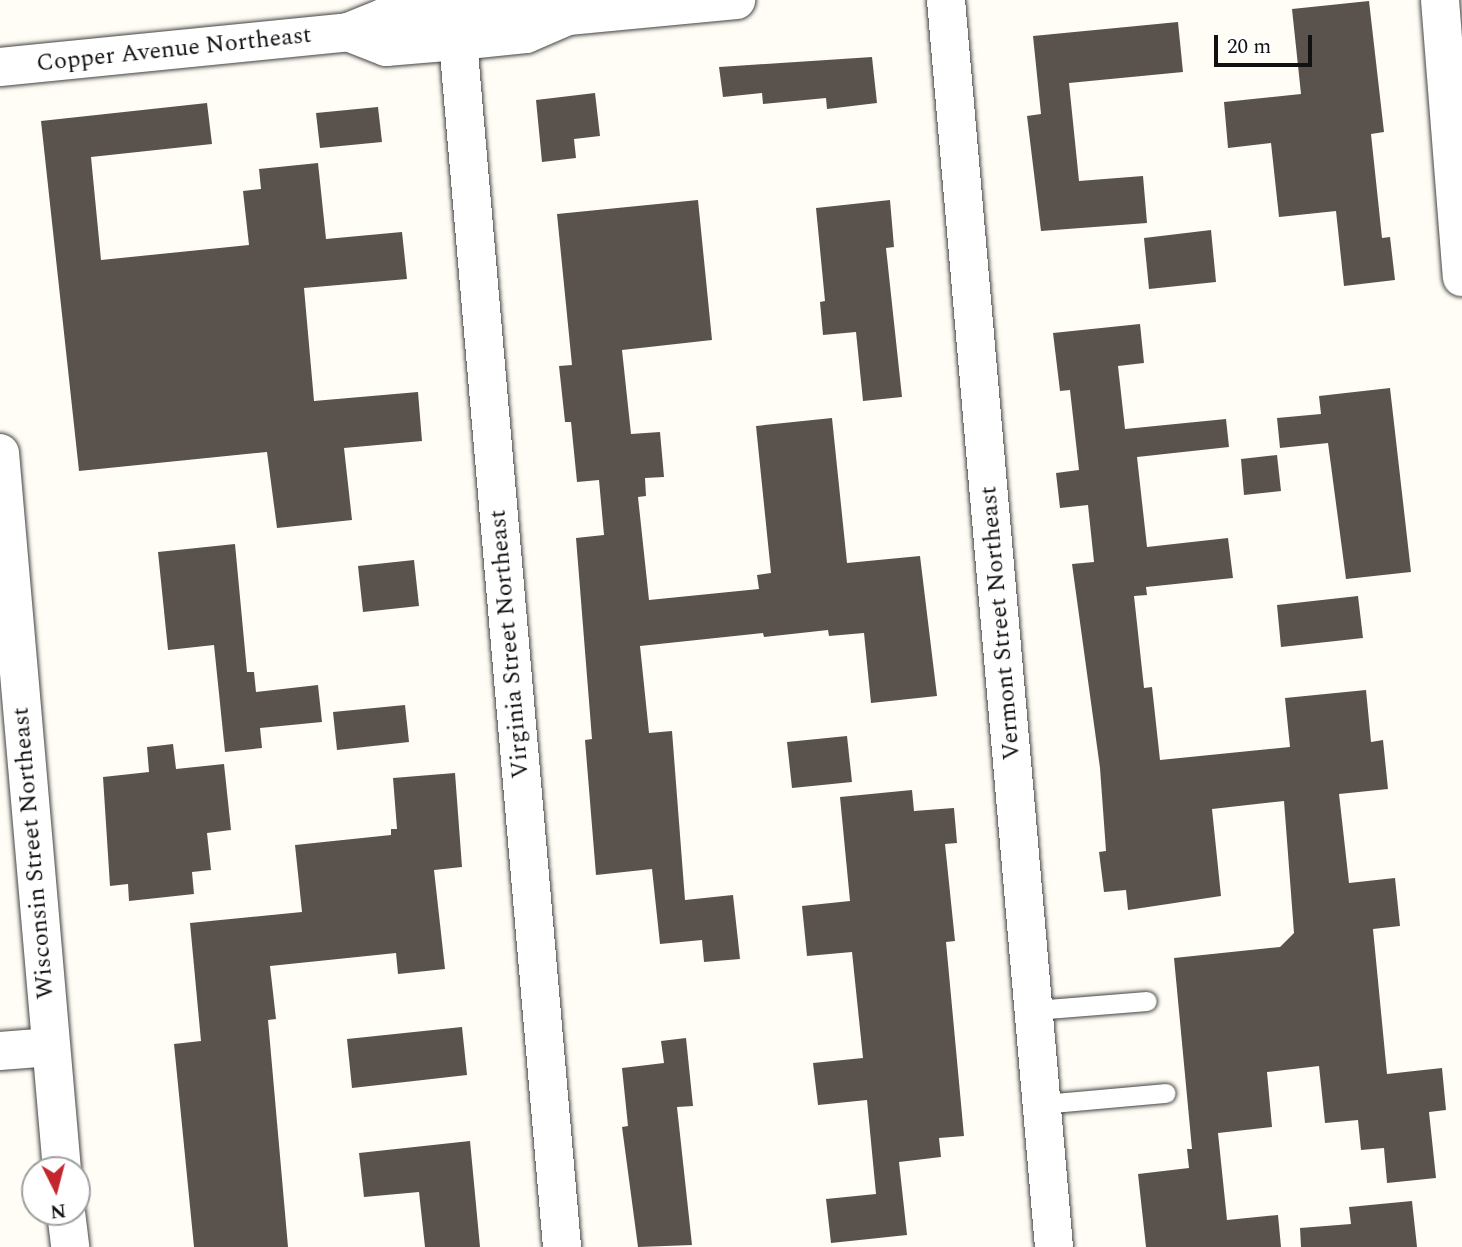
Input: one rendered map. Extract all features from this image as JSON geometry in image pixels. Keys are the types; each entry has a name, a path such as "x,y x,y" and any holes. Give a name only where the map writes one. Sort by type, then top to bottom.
{"street":[{"name":"Copper Avenue Northeast","path":"0,67 348,32 383,18 456,17 524,5 568,16 736,0"},
{"name":"Vermont Street Northeast","path":"946,0 1054,1247"},
{"path":"1440,0 1462,277"},
{"name":"Virginia Street Northeast","path":"456,17 562,1247"},
{"name":"Wisconsin Street Northeast","path":"0,453 61,1156"},
{"path":"0,1051 51,1047"},
{"path":"68,1226 70,1247"}],"lane":[{"path":"1035,1010 1147,1001"},
{"path":"1042,1104 1166,1093"}],"building":[{"path":"1369,1 1384,132 1371,134 1382,238 1390,237 1395,280 1344,286 1336,211 1279,217 1271,143 1228,148 1224,102 1301,94 1292,9"},
{"path":"1178,22 1183,72 1069,83 1079,181 1143,176 1147,223 1041,231 1027,116 1041,114 1033,36"},
{"path":"872,57 877,103 827,109 826,98 763,104 762,93 723,97 719,67"},
{"path":"595,93 600,136 574,139 576,158 542,162 536,100"},
{"path":"207,103 212,144 91,157 101,260 249,245 243,191 261,189 259,169 318,163 326,239 402,232 407,279 304,288 314,401 418,392 422,441 344,448 352,520 277,528 267,452 79,471 41,121"},
{"path":"378,107 382,142 320,148 316,113"},
{"path":"698,200 712,340 622,350 631,434 660,432 664,477 645,478 646,496 638,497 649,600 759,589 757,575 771,573 756,426 832,418 847,563 920,556 937,696 871,703 864,633 829,636 828,630 764,637 763,633 640,646 649,733 672,731 685,900 733,895 740,959 704,962 702,940 660,944 652,869 596,875 585,740 592,739 576,538 604,535 599,480 577,482 571,422 565,422 559,366 572,365 557,214"},
{"path":"890,200 894,247 886,248 902,397 863,401 856,332 823,335 820,302 825,301 816,208"},
{"path":"1211,230 1216,282 1149,289 1144,238"},
{"path":"1140,324 1144,363 1118,366 1125,429 1226,419 1229,447 1137,457 1147,547 1228,538 1233,578 1146,587 1147,595 1134,596 1144,688 1152,687 1160,760 1290,747 1285,698 1366,690 1371,742 1383,740 1388,789 1339,794 1349,883 1395,878 1400,926 1373,929 1387,1074 1442,1068 1446,1110 1429,1112 1436,1178 1387,1183 1384,1148 1361,1150 1358,1120 1325,1123 1319,1066 1267,1072 1272,1127 1218,1133 1227,1220 1278,1215 1281,1247 1146,1247 1138,1174 1189,1168 1187,1149 1192,1149 1174,958 1280,947 1294,933 1284,801 1212,809 1221,896 1128,910 1126,890 1104,892 1099,852 1106,851 1100,768 1072,564 1094,562 1088,505 1060,508 1056,473 1079,470 1070,390 1060,391 1053,333"},
{"path":"1390,388 1411,572 1346,579 1328,443 1280,448 1277,418 1321,414 1319,396"},
{"path":"1277,455 1281,491 1244,495 1241,459"},
{"path":"235,544 247,672 254,672 256,692 318,685 322,722 260,728 262,748 225,752 214,645 168,650 158,552"},
{"path":"414,560 419,606 363,612 358,566"},
{"path":"1358,596 1363,638 1281,647 1277,605"},
{"path":"405,705 409,742 337,750 333,712"},
{"path":"847,736 852,782 792,788 787,742"},
{"path":"173,744 176,769 224,764 231,830 207,833 211,870 192,872 194,894 129,901 128,884 110,886 103,777 149,772 147,747"},
{"path":"455,773 462,867 434,870 445,969 398,974 396,953 270,966 276,1019 268,1020 288,1247 194,1247 174,1044 201,1041 190,923 302,912 295,845 391,835 391,829 397,829 393,778"},
{"path":"912,790 914,811 954,808 957,843 945,844 955,941 946,942 964,1136 939,1138 941,1157 899,1162 907,1235 831,1243 826,1199 876,1194 867,1100 818,1105 813,1063 863,1058 852,952 807,956 802,906 850,901 840,797"},
{"path":"462,1027 467,1075 352,1088 347,1039"},
{"path":"686,1038 693,1106 677,1107 692,1245 638,1247 622,1127 628,1126 622,1068 664,1063 661,1041"},
{"path":"470,1141 480,1247 425,1247 419,1192 364,1197 359,1153"},
{"path":"1412,1201 1417,1247 1301,1247 1300,1228 1351,1224 1349,1207"}]}
